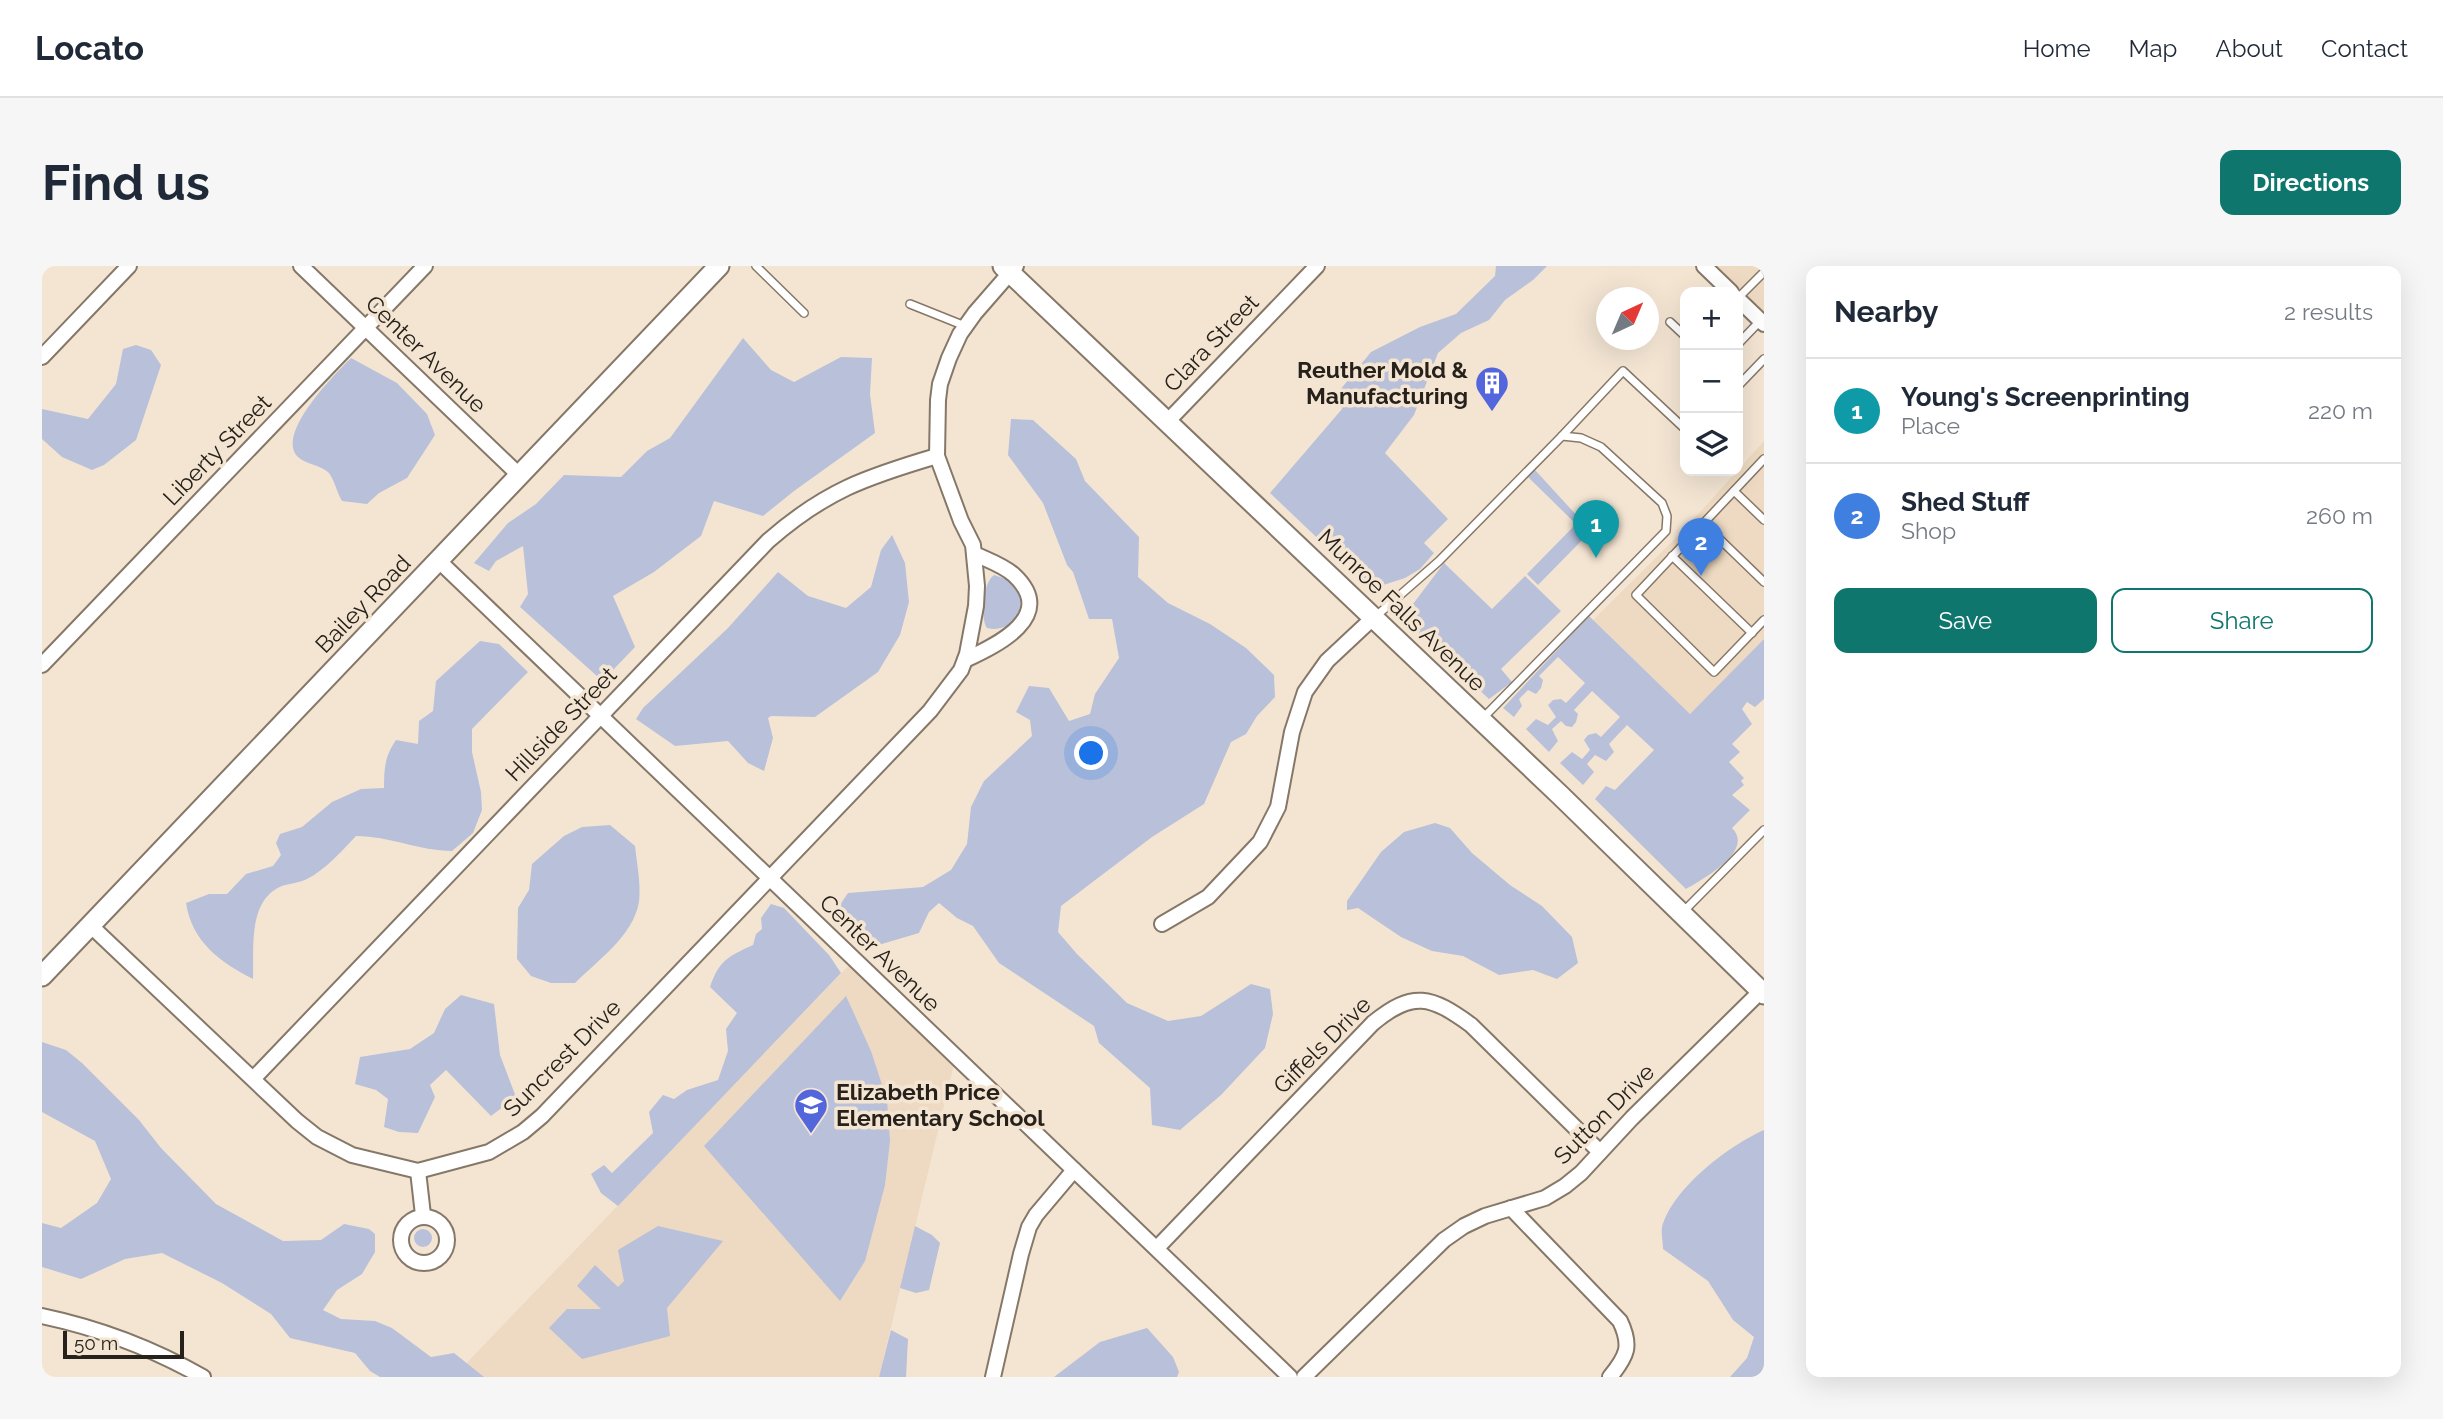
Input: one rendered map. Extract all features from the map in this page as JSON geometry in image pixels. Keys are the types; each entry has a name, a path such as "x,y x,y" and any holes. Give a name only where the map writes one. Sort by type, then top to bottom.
{"street":[{"path":"42,357 129,266"},
{"name":"Center Avenue","path":"301,266 519,475"},
{"name":"Liberty Street","path":"42,665 425,266"},
{"name":"Bailey Road","path":"42,976 719,266"},
{"name":"Clara Street","path":"1167,422 1317,266"},
{"path":"1704,266 1726,287"},
{"name":"Munroe Falls Avenue","path":"1010,268 1167,422 1482,720 1763,992"},
{"name":"Suncrest Drive","path":"90,925 297,1121 328,1143 360,1157 418,1171 489,1152 531,1125 930,711 961,670 976,606 975,554 937,456 938,400 940,384 949,358 966,326 1010,268"},
{"path":"1743,303 1762,323"},
{"name":"Hillside Street","path":"254,1078 764,546 792,521 834,492 859,481 937,456"},
{"name":"Suncrest Drive","path":"965,660 1010,636 1018,629 1029,609 1029,600 1024,589 1013,575 975,554"},
{"name":"Center Avenue","path":"439,561 1290,1377"},
{"path":"1162,924 1209,897 1260,842 1278,807 1292,732 1305,692 1327,661 1374,617"},
{"name":"Sutton Drive","path":"1304,1377 1444,1240 1468,1224 1545,1198 1564,1186 1763,992"},
{"name":"Giffels Drive","path":"1157,1248 1373,1023 1391,1008 1412,1000 1434,1002 1471,1025 1600,1152"},
{"path":"993,1377 1021,1254 1030,1227 1036,1215 1074,1170"},
{"path":"418,1171 423,1215"},
{"path":"1511,1208 1631,1334 1624,1359 1610,1377"},
{"path":"42,1316 106,1332 145,1347 203,1377"}],"lane":[{"path":"756,266 804,313"},
{"path":"1743,293 1764,272"},
{"path":"911,304 966,326"},
{"path":"1670,322 1680,331"},
{"path":"1743,340 1762,323"},
{"path":"1743,381 1764,359"},
{"path":"1374,617 1439,561 1623,371 1680,424"},
{"path":"1482,720 1666,530 1667,516 1662,503 1601,447 1581,438 1562,436"},
{"path":"1764,458 1636,595 1714,672 1764,620"},
{"path":"1734,491 1764,520"},
{"path":"1703,523 1764,582"},
{"path":"1672,556 1752,633"},
{"path":"1682,913 1764,830"}],"shaded area":[{"path":"1496,266 1547,266 1505,300 1489,320 1461,333 1438,353 1414,415 1385,453 1448,519 1424,543 1434,553 1420,569 1405,578 1371,589 1270,493 1342,409 1340,390 1371,352 1420,327 1456,314 1495,276"},
{"path":"1714,266 1764,266 1764,314 1743,294 1743,287 1736,287"},
{"path":"743,338 771,370 794,382 841,357 872,358 870,394 875,433 763,516 714,501 701,536 654,572 613,596 635,647 613,670 598,677 520,607 528,594 523,546 496,561 489,571 474,563 508,523 536,504 564,475 621,477 647,451 670,438"},
{"path":"136,345 151,350 161,365 136,440 104,465 92,470 62,457 42,439 42,409 88,419 116,384 123,349"},
{"path":"351,358 397,383 427,414 435,435 407,478 379,493 367,504 342,501 328,472 298,457 293,447 294,434 300,420 321,390"},
{"path":"1011,419 1033,420 1076,459 1085,481 1139,537 1138,577 1168,603 1210,624 1246,648 1274,675 1275,697 1257,716 1246,734 1231,742 1204,804 1152,837 1061,906 1058,932 1077,954 1127,1003 1168,1021 1201,1016 1251,984 1270,989 1273,1014 1265,1048 1221,1095 1180,1130 1152,1125 1150,1088 1099,1043 1094,1026 999,963 973,926 957,918 939,903 929,912 919,933 875,946 849,933 833,915 848,893 923,887 951,870 967,844 971,807 984,781 1032,736 1030,720 1016,712 1029,686 1049,688 1069,721 1090,714 1095,694 1119,658 1112,619 1089,619 1073,572 1067,565 1043,503 1008,455"},
{"path":"1764,441 1764,639 1691,715 1593,620 1682,532 1732,476 1743,476 1743,464"},
{"path":"1535,470 1591,531 1538,585 1527,574 1576,524 1528,477"},
{"path":"892,535 905,563 909,602 900,635 878,672 815,717 768,718 773,738 764,771 748,763 728,741 675,746 636,719 643,708 728,628 778,572 808,596 846,608 871,587 881,550"},
{"path":"1444,563 1492,609 1525,576 1561,611 1501,669 1512,682 1489,699 1406,622 1413,604"},
{"path":"994,575 1009,580 1017,592 1020,607 1011,623 994,629 987,628 983,609 987,585"},
{"path":"1589,616 1690,714 1764,639 1764,699 1755,707 1747,702 1742,709 1752,724 1732,744 1740,752 1729,762 1744,778 1741,781 1744,785 1732,795 1750,810 1732,828 1737,837 1737,846 1732,855 1714,871 1686,889 1595,799 1606,786 1615,790 1654,750 1627,725 1609,744 1614,752 1606,761 1595,755 1587,764 1594,772 1583,785 1560,763 1572,752 1582,759 1590,750 1584,740 1588,735 1596,733 1601,737 1620,717 1592,691 1574,710 1578,714 1572,727 1561,721 1552,729 1558,741 1549,752 1526,729 1536,719 1548,725 1556,717 1548,705 1553,700 1561,699 1566,703 1585,683 1558,657 1539,676 1543,680 1536,694 1528,690 1519,699 1522,706 1514,717 1503,708"},
{"path":"480,641 499,644 528,672 472,729 472,752 482,810 473,833 452,851 356,836 320,871 303,881 280,887 267,897 261,906 254,930 253,979 219,958 194,929 186,903 209,894 227,894 246,874 273,866 281,855 276,843 280,834 302,827 332,802 361,789 384,788 386,762 396,740 418,744 419,721 433,711 436,681"},
{"path":"1435,823 1450,828 1472,853 1510,885 1542,906 1572,937 1578,963 1557,979 1533,970 1499,975 1463,956 1432,951 1401,937 1358,908 1347,910 1347,901 1381,852 1404,832"},
{"path":"610,825 635,846 639,902 630,926 613,947 575,983 551,983 531,976 517,959 518,908 529,890 532,864 564,836 582,827"},
{"path":"771,904 784,908 829,955 841,973 618,1206 601,1193 591,1174 604,1165 612,1173 653,1133 649,1112 663,1095 674,1099 687,1090 718,1080 728,1051 726,1029 737,1013 710,987 717,971 726,960 753,945 756,934 762,929 761,918"},
{"name":"Elizabeth Price Elementary School","path":"855,959 956,1056 879,1377 453,1377"},
{"path":"461,995 494,1004 500,1055 516,1097 491,1116 446,1070 430,1085 435,1097 418,1133 399,1132 384,1127 388,1099 376,1090 355,1084 360,1057 410,1049 434,1033 445,1009"},
{"path":"846,996 871,1051 887,1100 890,1141 885,1185 865,1261 840,1301 704,1146"},
{"path":"42,1042 66,1050 82,1063 216,1204 283,1241 321,1240 344,1224 369,1229 375,1234 375,1252 362,1274 337,1290 323,1310 341,1319 375,1321 392,1328 431,1357 454,1353 484,1377 380,1377 370,1371 355,1353 290,1338 271,1314 222,1283 162,1253 125,1259 81,1279 42,1267 42,1223 61,1228 97,1203 111,1179 95,1141 42,1112"},
{"path":"1764,1130 1764,1377 1730,1377 1747,1358 1754,1337 1733,1320 1708,1281 1663,1249 1662,1227 1668,1212 1690,1183 1734,1146"},
{"path":"658,1226 723,1241 667,1308 670,1336 582,1359 549,1328 567,1309 601,1309 577,1286 595,1265 618,1287 624,1281 618,1250"},
{"path":"915,1226 932,1235 940,1243 929,1290 916,1293 900,1288"},
{"path":"419,1229 427,1229 432,1238 430,1245 419,1247 414,1242 414,1234"},
{"path":"1147,1328 1173,1357 1179,1372 1177,1377 1054,1377 1100,1342"},
{"path":"891,1330 908,1339 906,1377 879,1377"}],"place":[{"name":"Reuther Mold & Manufacturing","path":"1492,413"},
{"name":"Young's Screenprinting","path":"1596,558"},
{"name":"Shed Stuff","path":"1701,576"},
{"name":"Elizabeth Price Elementary School","path":"811,1135"}]}
